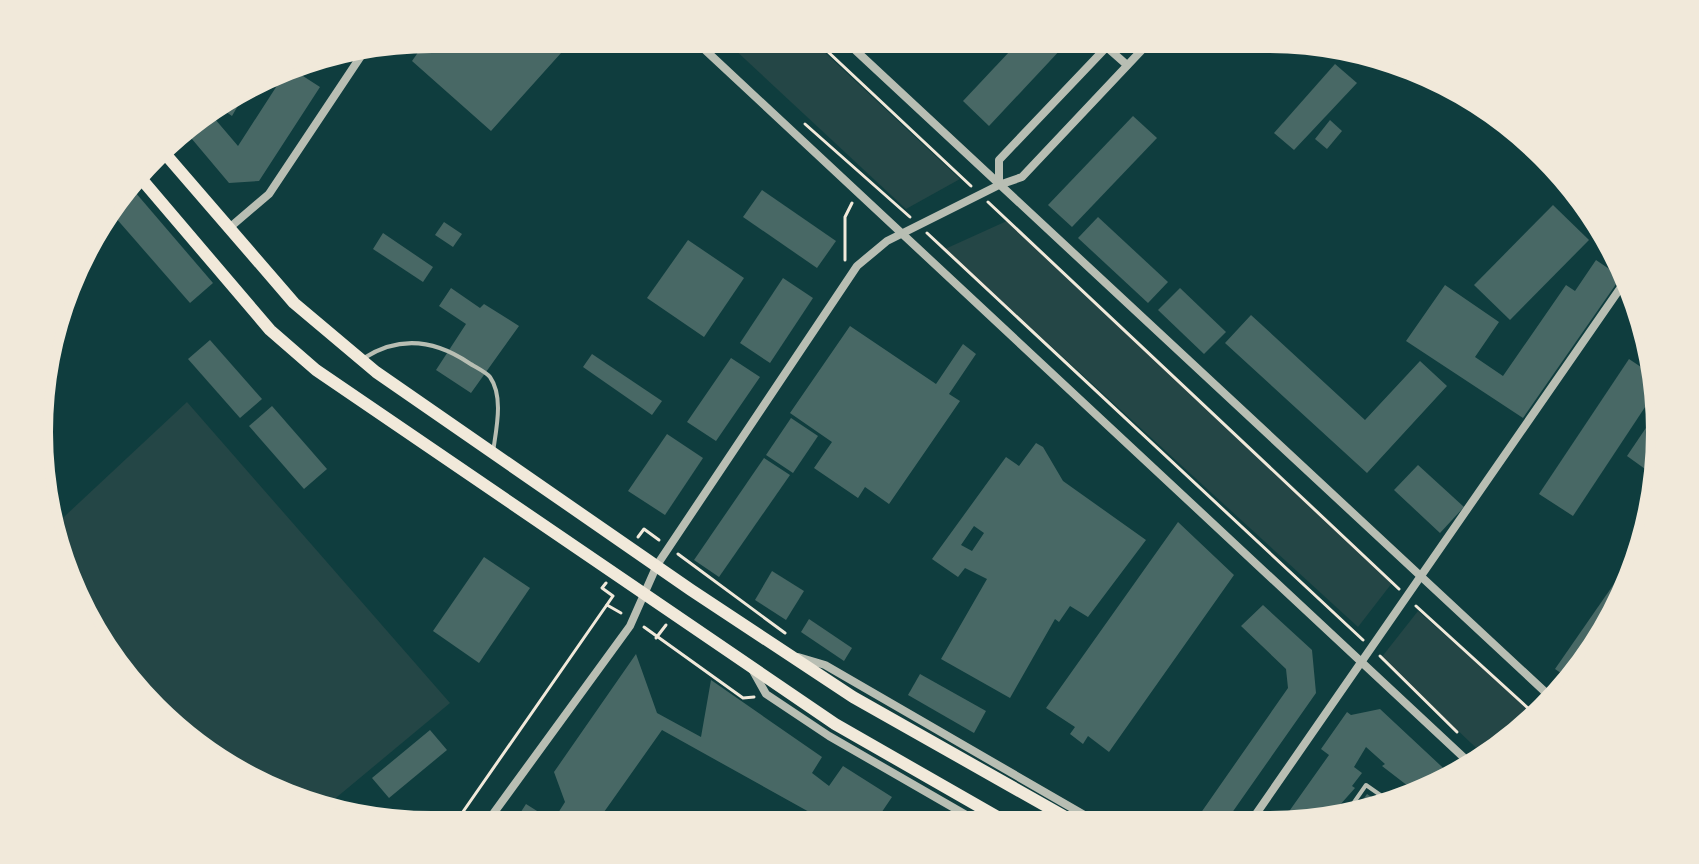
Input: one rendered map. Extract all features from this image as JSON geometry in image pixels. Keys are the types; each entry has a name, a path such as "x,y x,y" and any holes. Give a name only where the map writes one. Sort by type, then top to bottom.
{"main road":[{"path":"166,155 228,229 307,315 360,360 493,454 853,697 1064,816"},
{"path":"142,180 270,330 300,357 835,724 996,816"}],"street":[{"path":"703,48 1467,760"},
{"path":"853,48 1548,694"},
{"path":"999,185 999,160 1106,48"},
{"path":"1108,48 1127,65"},
{"path":"491,816 630,626 657,565 857,266 887,241 921,227 999,185 1022,177 1143,48"},
{"path":"228,229 269,194 362,54"},
{"path":"1254,816 1622,285"},
{"path":"788,654 825,665 1086,816"},
{"path":"750,667 769,696 969,816"}],"lane":[{"path":"360,360 378,349 425,341 459,356 490,377 498,405 493,454"},
{"path":"1351,807 1366,785 1384,798"}],"path":[{"path":"797,117 921,227 1370,646 1466,741"},
{"path":"839,270 846,257 847,208 861,194"},
{"path":"1172,376 1531,711"},
{"path":"704,574 785,633"},
{"path":"460,816 613,596 602,588"},
{"path":"656,638 743,698"}],"shaded area":[{"path":"733,48 820,48 960,179 906,209"},
{"path":"1009,220 1392,583 1358,627 945,249"},
{"path":"187,402 450,703 331,802 285,787 240,765 198,737 143,685 99,624 77,579 59,522"},
{"path":"1418,611 1531,711 1480,751 1381,658"}],"building":[{"path":"566,48 491,131 412,61 419,51 415,49"},
{"path":"1013,48 1062,48 989,126 963,101"},
{"path":"1335,64 1357,83 1294,150 1274,133"},
{"path":"297,72 320,87 259,181 229,183 189,135 213,117 238,146 281,79"},
{"path":"243,98 232,116 223,110"},
{"path":"1133,116 1157,138 1072,227 1048,205"},
{"path":"1330,120 1342,131 1327,149 1315,139"},
{"path":"134,190 213,283 190,303 115,217"},
{"path":"762,190 836,241 817,268 743,217"},
{"path":"1553,205 1589,240 1510,320 1474,285"},
{"path":"1098,217 1168,282 1148,303 1078,238"},
{"path":"444,222 462,234 453,247 435,235"},
{"path":"383,233 433,267 423,282 373,249"},
{"path":"688,240 744,278 704,337 647,298"},
{"path":"1596,260 1617,274 1619,279 1523,418 1406,341 1445,285 1499,322 1475,357 1503,376 1566,285 1575,291"},
{"path":"783,278 813,298 770,363 740,343"},
{"path":"451,288 480,308 484,304 519,326 471,393 436,370 466,324 439,306"},
{"path":"1180,288 1226,332 1204,354 1158,310"},
{"path":"1251,315 1365,420 1420,361 1447,386 1367,473 1225,343"},
{"path":"850,326 936,384 963,344 976,354 949,394 960,401 889,504 865,487 858,498 814,468 832,442 790,413"},
{"path":"210,340 262,399 240,418 188,359"},
{"path":"592,354 662,401 652,415 583,367"},
{"path":"731,358 760,377 716,441 687,422"},
{"path":"1629,359 1646,370 1649,400 1573,516 1539,494"},
{"path":"272,406 327,469 304,489 249,426"},
{"path":"791,418 818,436 793,473 766,455"},
{"path":"1651,421 1649,472 1627,456"},
{"path":"667,434 703,458 665,515 628,491"},
{"path":"1036,443 1043,447 1063,481 1146,540 1088,617 1070,606 1059,622 1055,619 1010,698 941,659 987,579 965,568 958,577 932,559 1006,457 1019,466","holes":["974,526 984,533 972,551 961,545"]},
{"path":"764,458 790,475 719,577 694,560"},
{"path":"1418,465 1464,507 1440,533 1394,490"},
{"path":"1178,522 1234,575 1109,752 1088,736 1083,744 1070,734 1075,727 1046,708"},
{"path":"484,557 530,588 479,663 433,631"},
{"path":"1627,564 1600,624 1572,666 1564,675 1555,669"},
{"path":"772,571 804,591 786,620 755,600"},
{"path":"1263,605 1312,650 1316,693 1230,816 1199,816 1288,688 1286,669 1241,626"},
{"path":"809,619 852,648 844,661 801,632"},
{"path":"636,654 657,713 701,737 711,680 822,757 812,773 829,786 843,766 892,797 879,816 809,816 811,813 662,730 601,816 556,816 565,802 554,772"},
{"path":"920,674 986,711 974,733 908,695"},
{"path":"1380,709 1447,771 1411,788 1382,766 1385,764 1366,747 1354,767 1362,773 1352,786 1355,788 1337,810 1286,815 1329,755 1321,749 1347,712 1351,715"},
{"path":"430,730 447,750 389,798 372,778"},
{"path":"1367,794 1376,800 1366,803 1359,805"},
{"path":"526,804 545,816 518,816"}]}
